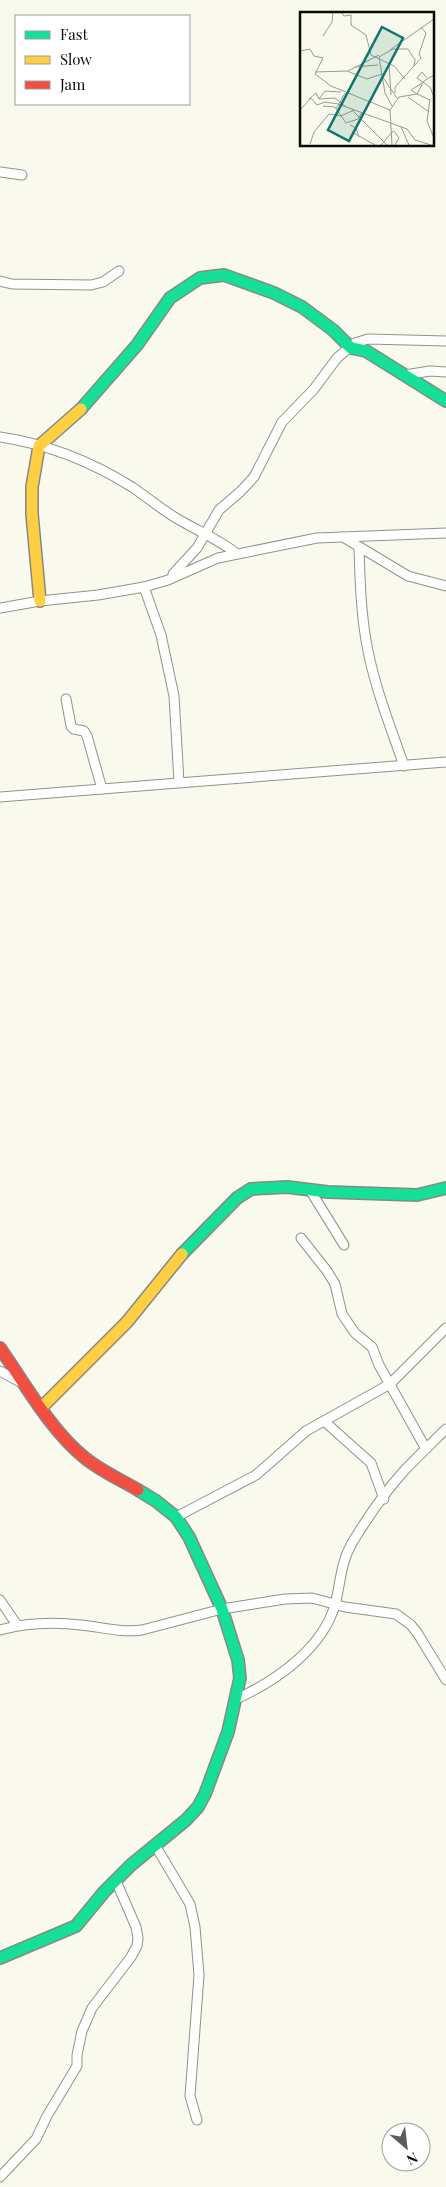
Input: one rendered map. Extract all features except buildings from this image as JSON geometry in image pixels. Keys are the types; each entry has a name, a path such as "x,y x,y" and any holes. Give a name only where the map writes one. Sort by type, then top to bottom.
{"street":[{"path":"0,172 22,175"},
{"path":"0,281 12,284 91,285 103,282 119,271"},
{"path":"40,600 32,514 33,472 39,446 72,419 92,399 137,344 166,302 200,278 224,275 288,300 312,314 350,347 363,349 446,401"},
{"path":"168,580 197,548 219,510 254,477 282,422 314,389 330,366 350,347 361,341 378,338 446,341"},
{"path":"405,375 430,371 446,372"},
{"path":"0,436 65,453 106,472 134,488 175,518 223,543 236,553"},
{"path":"0,608 40,600 98,595 144,587 168,580 209,561 236,553 316,538 446,533"},
{"path":"343,537 408,576 446,586"},
{"path":"359,547 363,616 368,650 380,698 404,766"},
{"path":"144,587 161,635 174,696 179,782"},
{"path":"66,699 73,729 84,730 87,736 102,789"},
{"path":"0,797 446,762"},
{"path":"42,1407 127,1322 181,1256 237,1198 251,1189 417,1195 446,1188"},
{"path":"310,1190 344,1245"},
{"path":"301,1238 335,1284 342,1314 355,1333 372,1348 379,1365 426,1449"},
{"path":"176,1517 256,1475 306,1431 390,1384 446,1328"},
{"path":"0,1348 64,1437 86,1459 156,1501 176,1517 200,1558 222,1609 238,1660 240,1678 228,1732 205,1794 192,1814 99,1896 76,1926 0,1958"},
{"path":"0,1371 28,1386"},
{"path":"324,1420 371,1463 384,1499"},
{"path":"236,1699 263,1685 296,1660 322,1632 335,1605 342,1565 346,1554 403,1472 446,1429"},
{"path":"0,1630 17,1626 78,1624 130,1632 222,1609 300,1597 312,1598 335,1605 384,1611 404,1620 418,1634 446,1680"},
{"path":"0,1600 17,1626"},
{"path":"155,1845 187,1900 195,1927 199,1975 190,2096 197,2120"},
{"path":"0,2176 36,2139 47,2116 77,2066 77,2054 82,2032 92,2008 131,1957 137,1946 136,1927 116,1881"}],"traffic: fast":[{"path":"81,409 137,345 170,298 200,278 224,275 274,293 302,307 333,330 351,348 366,351 446,401"},
{"path":"182,1254 237,1198 251,1189 287,1187 328,1192 417,1195 446,1188"},
{"path":"0,1958 76,1926 104,1892 131,1865 186,1820 198,1807 205,1794 228,1732 240,1678 238,1660 222,1609 189,1537 176,1517 138,1490"}],"traffic: slow":[{"path":"40,601 32,514 32,487 39,446 81,409"},
{"path":"42,1407 127,1322 182,1254"}],"traffic: jam":[{"path":"0,1348 50,1421 73,1447 98,1467 138,1490"}]}
